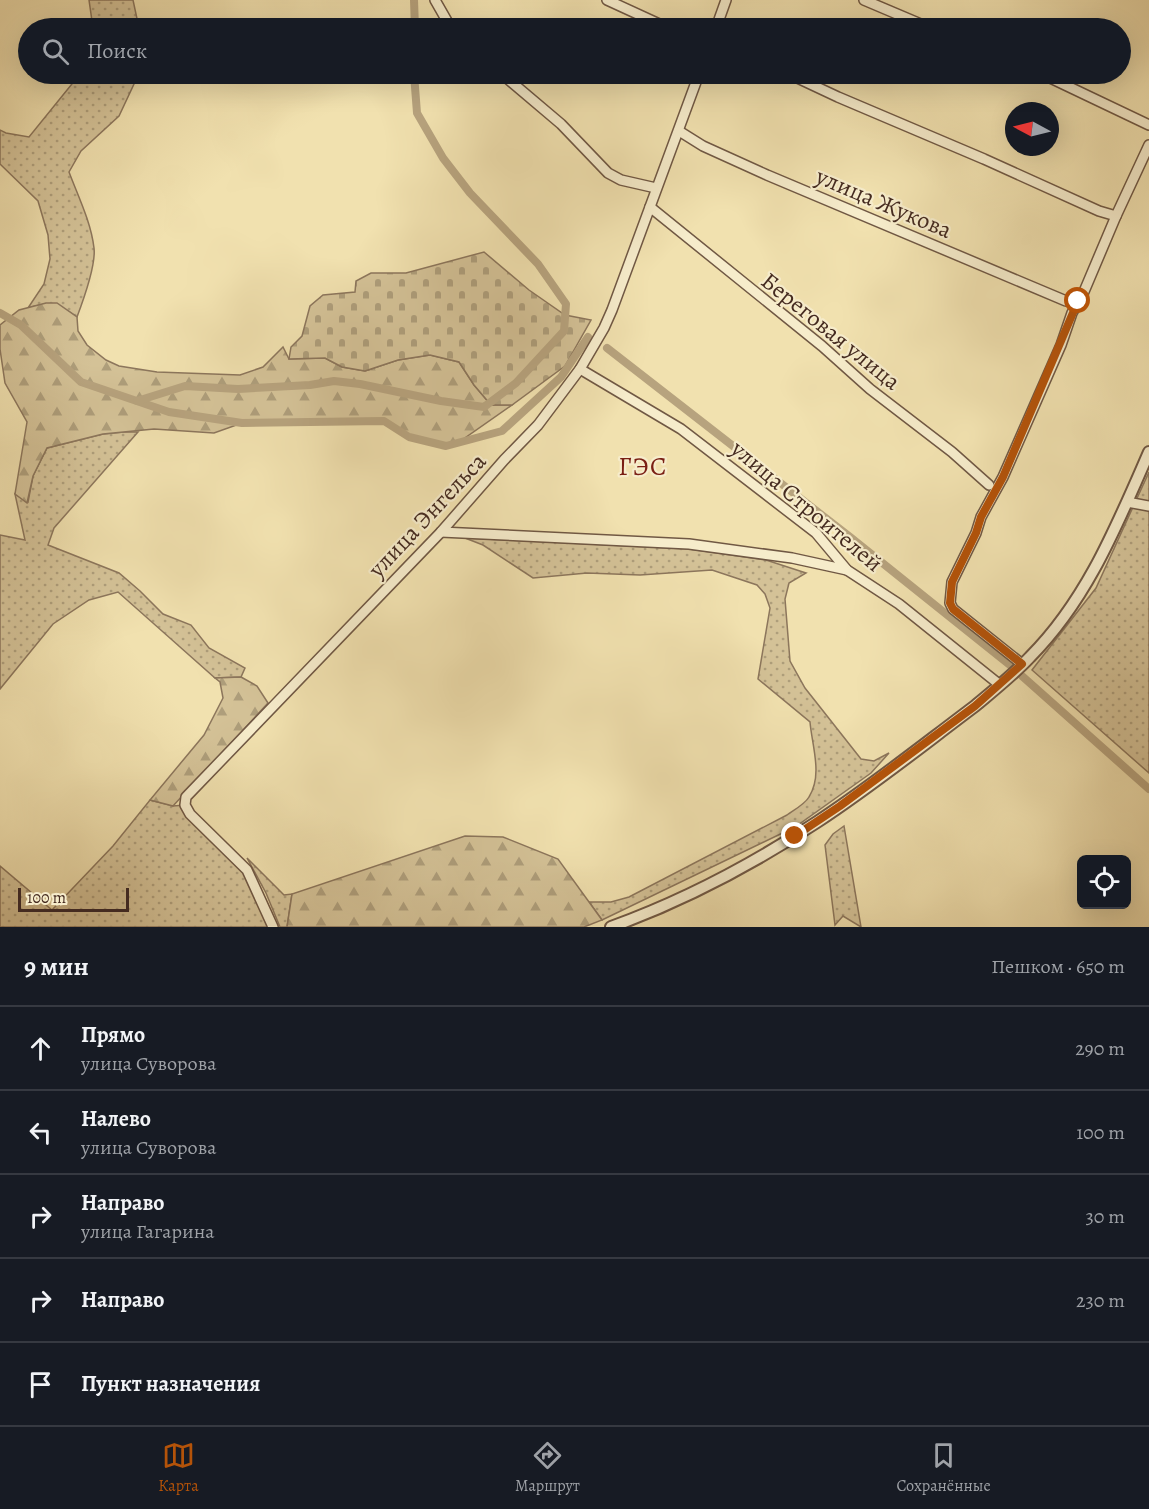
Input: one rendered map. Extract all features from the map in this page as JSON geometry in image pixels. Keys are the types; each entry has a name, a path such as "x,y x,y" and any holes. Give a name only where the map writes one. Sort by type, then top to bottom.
{"street":[{"path":"435,0 445,18"},
{"path":"607,0 646,18"},
{"path":"720,18 726,0"},
{"path":"864,0 906,18"},
{"path":"514,84 561,124 608,173 621,180 656,188"},
{"name":"улица Энгельса","path":"273,927 247,870 190,814 185,805 186,796 441,532 538,425 580,369 612,310 695,84"},
{"path":"810,84 1099,211 1116,216"},
{"path":"1063,84 1149,125"},
{"name":"улица Жукова","path":"679,131 703,146 804,191 1066,301 1078,301"},
{"path":"1022,664 953,609 950,603 952,582 991,497 993,486 1061,345 1078,301 1149,145"},
{"name":"Береговая улица","path":"650,207 822,346 870,389 993,486"},
{"name":"улица Строителей","path":"580,369 690,436 816,533 847,570 899,604 1000,685"},
{"path":"611,927 672,902 706,885 817,822 975,706 1000,685 1044,642 1078,597 1098,562 1149,452"},
{"path":"1127,502 1149,506"},
{"path":"441,532 689,544 792,558 847,570"}],"green space":[{"path":"89,0 133,0 137,18 92,18"},
{"path":"72,84 134,84 119,116 81,151 69,172 87,219 94,248 91,273 77,317 54,305 28,308 44,284 50,259 48,235 38,201 0,164 0,130 29,137"},
{"path":"484,252 529,290 565,315 591,320 565,366 512,405 491,405 459,362 430,355 398,360 365,371 342,367 325,358 289,359 291,347 302,336 310,306 323,295 355,292 356,281 371,273 406,273"},
{"path":"46,303 57,303 77,317 78,331 87,345 106,360 119,366 157,372 240,375 263,367 283,347 289,359 325,358 342,367 365,371 398,360 430,355 459,362 491,405 512,405 459,442 446,446 409,437 384,421 242,423 214,433 154,429 103,434 47,448 33,476 27,503 15,494 27,422 5,383 0,349 0,325 19,310"},
{"path":"138,432 54,528 48,545 119,573 163,614 191,625 209,648 245,668 241,677 215,678 118,592 89,600 53,624 0,689 0,535 25,540 15,494 28,502 33,476 47,448 103,434"},
{"path":"1149,472 1149,773 1032,670 1096,588"},
{"path":"465,538 689,549 766,560 806,573 789,583 785,599 790,661 805,688 861,759 874,761 889,753 871,773 795,827 602,920 589,902 611,902 629,897 787,815 809,797 816,770 810,722 758,679 770,608 765,594 757,585 712,570 640,575 587,573 533,578 483,545"},
{"path":"241,677 257,686 268,703 173,806 150,800 204,735 223,698 220,682 215,678"},
{"path":"150,800 173,806 185,805 247,870 273,927 0,927 0,866 52,910 113,846"},
{"path":"844,826 861,927 843,916 835,925 825,845 833,834"},
{"path":"465,836 503,837 558,859 602,920 584,927 287,927 292,894"},
{"path":"247,858 284,895 292,894 287,927 280,927 266,893"}],"waterway":[{"path":"414,0 415,18"},
{"path":"137,401 185,386 238,389 310,385 334,381 484,407 516,383 564,331 566,304 538,264 470,193 443,158 417,113 415,84"},
{"path":"0,313 21,325 81,382 169,412 242,423 384,421 409,437 446,446 502,431 561,377 588,337"},
{"path":"607,348 1011,666"},
{"path":"1022,676 1149,789"}],"district":[{"name":"ГЭС","path":"643,466"}],"route":[{"path":"795,836 840,806 975,706 1022,664 953,609 950,603 950,593 952,582 976,533 981,517 1003,477 1078,301"}]}
